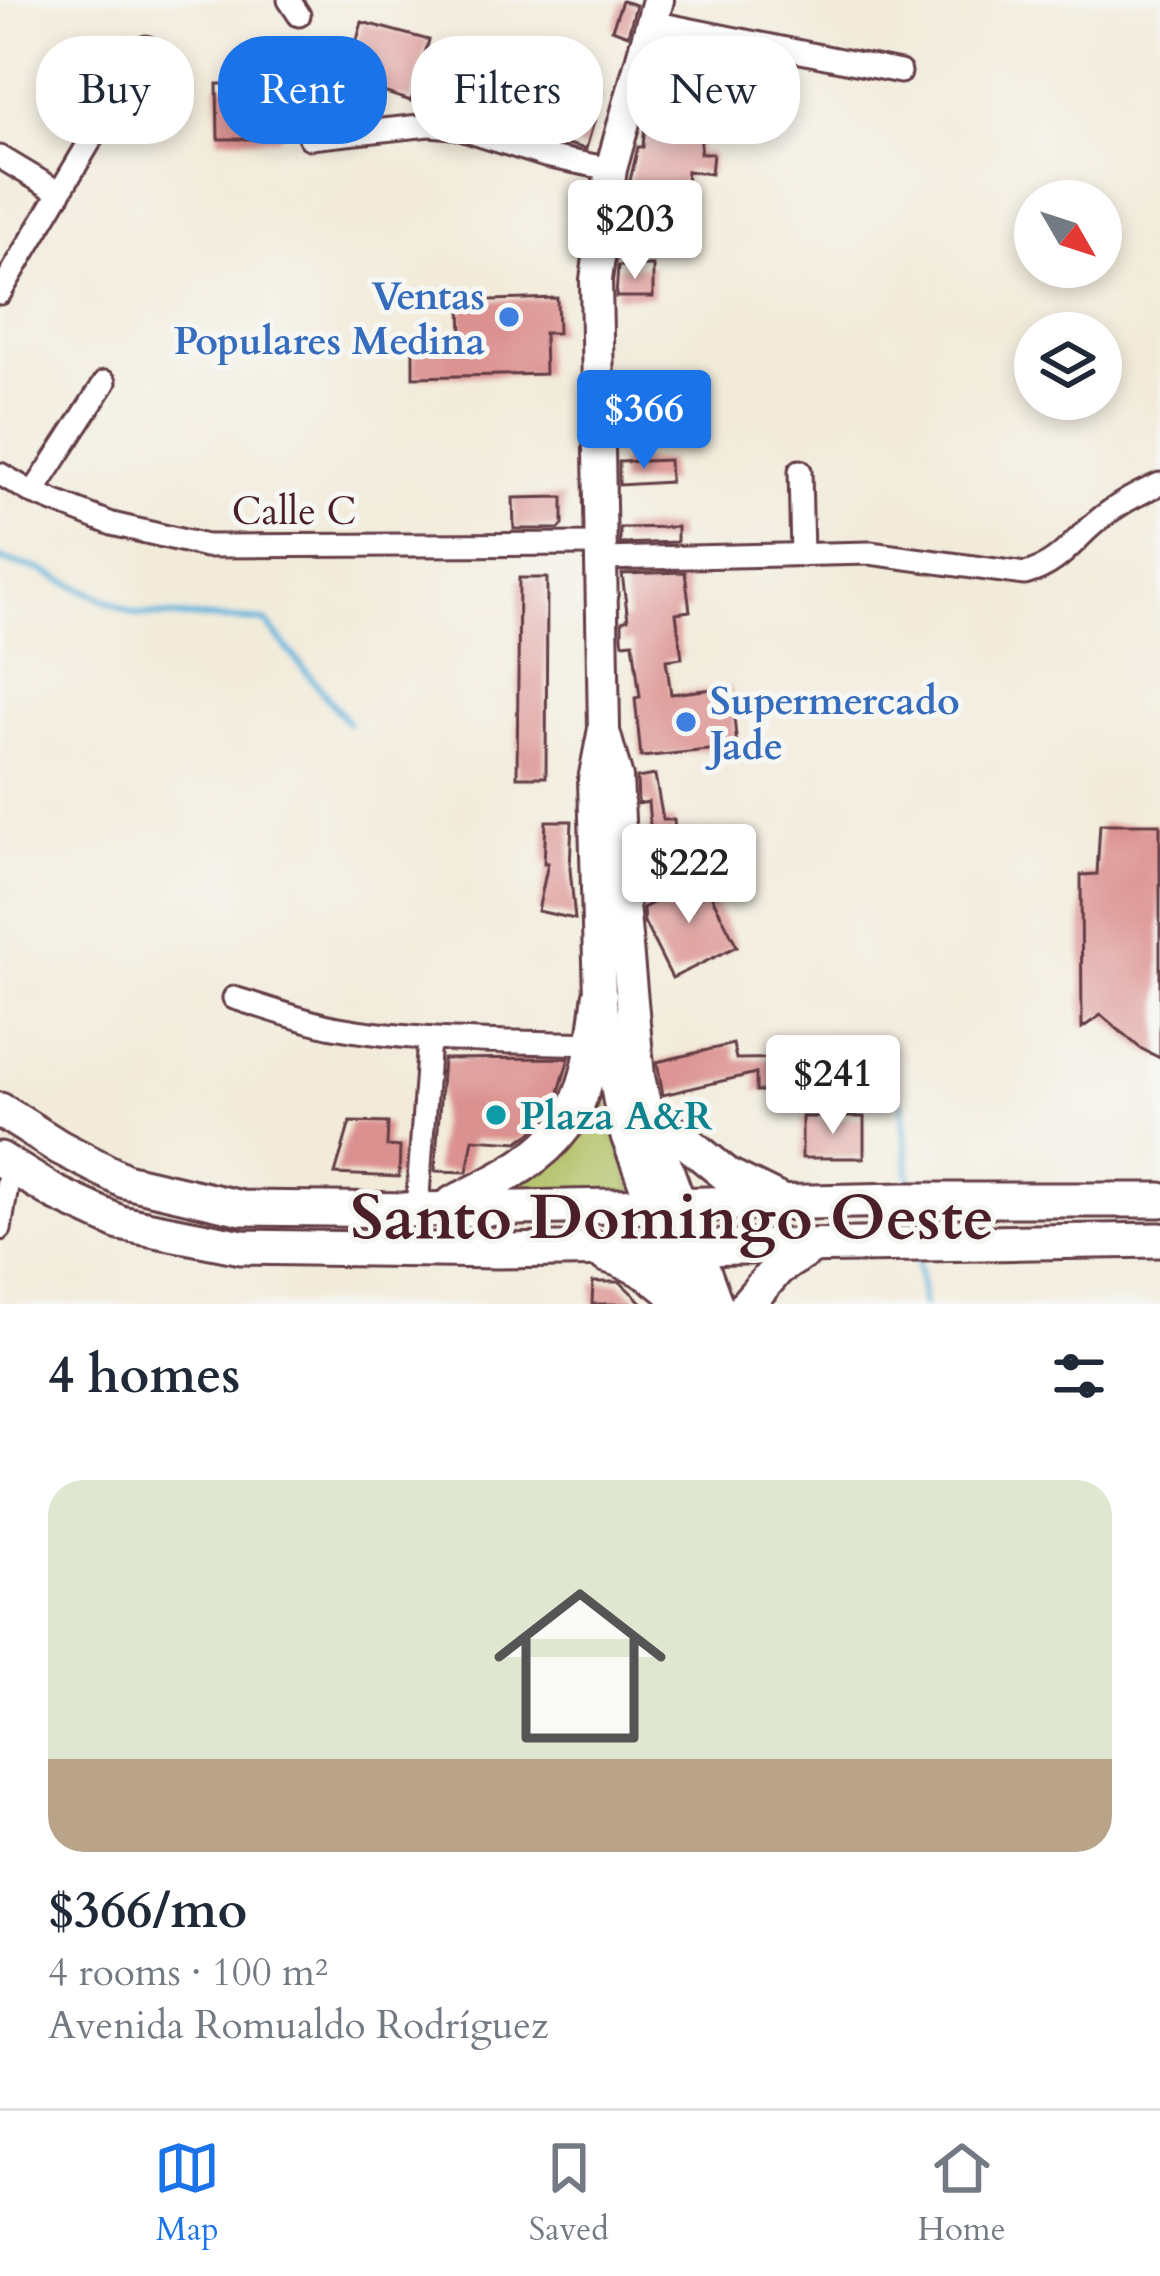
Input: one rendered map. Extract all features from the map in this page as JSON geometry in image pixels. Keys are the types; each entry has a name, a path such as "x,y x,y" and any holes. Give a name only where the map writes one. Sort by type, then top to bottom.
{"main road":[{"path":"428,1210 514,1173 558,1139 587,1084 595,1044 600,998 594,780 604,729 595,315 611,169 655,11"},
{"path":"604,729 617,778 639,1077 667,1205 682,1248 717,1304"},
{"path":"600,998 624,1129 667,1205"},
{"path":"0,1110 125,1181 242,1208 428,1210 1160,1200"},
{"path":"650,1121 679,1136 727,1174 785,1203"},
{"path":"5,1164 120,1223 242,1246 455,1251 1160,1240"},
{"path":"747,1304 778,1268 819,1244"},
{"path":"682,1248 686,1304"},
{"path":"575,1249 632,1263 686,1304"}],"street":[{"path":"655,11 900,72"},
{"path":"387,129 429,124 611,169"},
{"path":"0,293 90,144"},
{"path":"0,157 61,193"},
{"path":"33,493 105,382"},
{"path":"800,471 802,555"},
{"name":"Calle C","path":"0,474 33,493 112,524 206,546 870,553 1025,574 1046,568 1090,527 1160,484"},
{"path":"234,998 328,1026 429,1040 595,1044"},
{"path":"428,1210 429,1040"},
{"path":"0,1229 5,1164"}],"green space":[{"path":"598,1071 635,1194 478,1199"}],"building":[{"path":"622,1 636,5 628,35 612,29"},
{"path":"362,22 414,36 411,101 387,93 387,36 358,36"},
{"path":"701,144 700,153 713,154 711,174 687,171 685,194 628,189 638,147"},
{"path":"618,266 653,266 653,297 616,297"},
{"path":"557,298 558,333 544,333 545,374 413,377 413,340 462,339 461,301"},
{"path":"659,391 659,406 675,406 675,429 618,430 618,392"},
{"path":"669,460 670,482 619,485 619,462"},
{"path":"563,497 559,529 514,529 513,498"},
{"path":"677,527 677,542 620,544 620,528"},
{"path":"685,572 690,611 676,613 682,658 666,660 671,694 731,687 737,747 641,757 633,642 623,643 622,637 622,621 628,619 622,574"},
{"path":"519,578 547,578 546,777 517,777"},
{"path":"655,775 663,820 674,820 678,864 654,867 648,802 638,804 637,778"},
{"path":"546,821 572,821 575,919 538,911 548,863 544,863"},
{"path":"1100,824 1160,824 1160,1058 1140,1048 1101,1015 1082,1028 1081,875 1097,874"},
{"path":"713,872 721,887 710,893 737,946 672,978 644,922 643,908"},
{"path":"733,1044 736,1059 810,1058 810,1091 756,1091 756,1073 663,1095 657,1062"},
{"name":"Plaza A&R","path":"569,1058 558,1095 532,1132 518,1142 473,1139 467,1172 435,1171 443,1059"},
{"path":"802,1117 864,1117 864,1158 802,1158"},
{"path":"350,1122 388,1123 387,1146 400,1147 399,1177 335,1174"},
{"path":"593,1282 620,1282 643,1304 592,1304"}],"waterway":[{"path":"0,559 41,570 135,614 265,621 348,723"},
{"path":"902,1104 910,1187"},
{"path":"917,1254 923,1304"}],"place":[{"name":"Ventas Populares Medina","path":"509,317"},
{"name":"Supermercado Jade","path":"686,722"},
{"name":"Plaza A&R","path":"496,1115"}],"district":[{"name":"Santo Domingo Oeste","path":"672,1216"}]}
